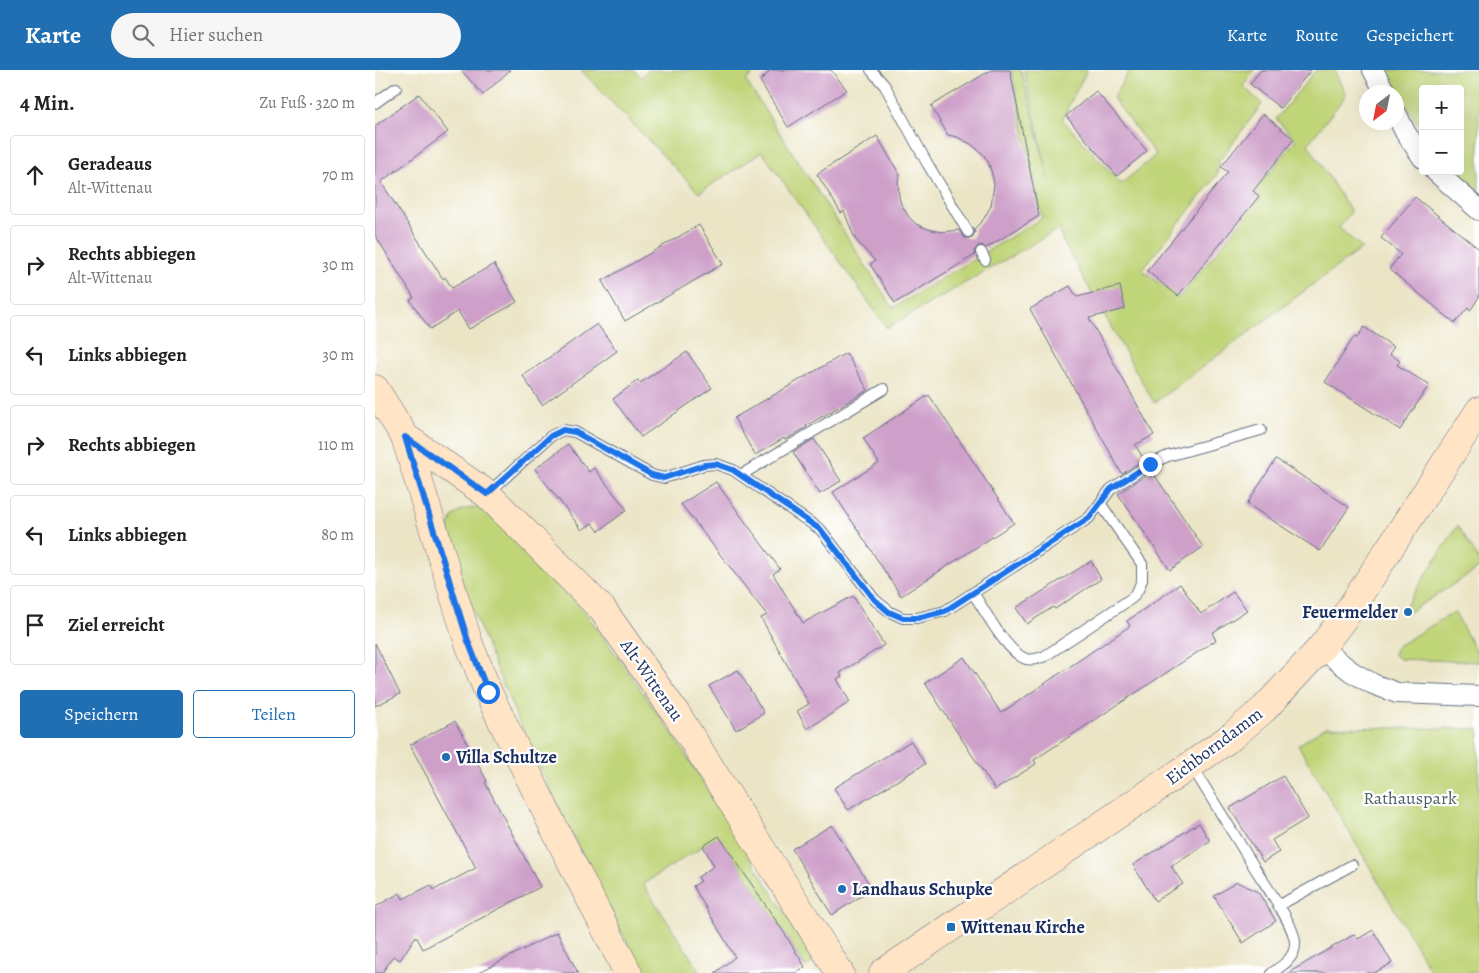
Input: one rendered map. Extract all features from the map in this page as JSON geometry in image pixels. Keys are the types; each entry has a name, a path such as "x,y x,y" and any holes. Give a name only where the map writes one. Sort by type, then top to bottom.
{"main road":[{"name":"Alt-Wittenau","path":"375,389 405,437 459,615 488,692 555,830 628,973"},
{"name":"Eichborndamm","path":"883,973 1191,765 1231,737 1264,709 1321,648 1348,612 1479,411"},
{"name":"Alt-Wittenau","path":"405,437 487,494 602,609 677,715 840,973"}],"street":[{"path":"1373,70 1381,85"},
{"path":"1404,130 1419,152"},
{"path":"1440,175 1479,210"},
{"path":"1321,648 1352,672 1373,684 1397,693 1479,696"}],"lane":[{"path":"871,70 885,86 927,163 968,232"},
{"path":"375,103 396,88"},
{"path":"741,475 883,389"},
{"path":"487,494 551,436 563,430 575,432 652,475 664,478 704,465 716,464 741,475 821,530 875,600 889,612 903,618 917,618 945,611 1089,518 1111,489 1150,464 1169,456 1261,430"},
{"path":"973,593 1008,645 1026,659 1034,660 1045,656 1132,598 1142,580 1142,564 1100,503"},
{"path":"1191,765 1278,906 1295,938 1294,953 1290,959 1272,973"},
{"path":"1278,906 1352,866"}],"green space":[{"path":"581,70 634,70 641,77 648,70 756,70 746,81 893,308 1042,218 1011,70 1021,70 1049,179 1024,70 1087,70 1062,119 1121,184 1156,155 1113,98 1130,70 1254,70 1243,86 1262,104 1219,161 1217,175 1142,270 1179,298 1261,197 1255,191 1296,140 1276,119 1316,70 1334,70 1346,95 1308,144 1351,212 1339,228 1362,248 1154,403 1062,240 1060,228 887,328 762,152 699,193"},
{"path":"1386,70 1479,70 1479,191 1461,175 1464,175 1464,85 1419,85 1419,125 1404,105 1404,85 1393,85"},
{"path":"476,507 485,511 531,555 588,616 672,733 815,961 805,967 719,836 643,884 701,973 643,973 544,777 485,642 450,546 449,527 453,516 463,510"},
{"path":"1458,525 1479,560 1479,568 1413,610 1406,613 1402,612"},
{"path":"1454,612 1479,656 1479,662 1400,659 1394,655 1396,647"},
{"name":"Rathauspark","path":"1326,727 1479,729 1479,973 1432,973 1298,745"}],"building":[{"path":"461,70 510,70 483,95"},
{"path":"771,70 831,70 847,90 788,127 760,81"},
{"path":"991,70 1010,70 1039,216 986,248 982,245 978,246 974,251 975,255 895,303 870,264 875,261 855,239 844,211 841,213 817,174 877,136 900,175 898,180 899,197 909,217 916,224 928,229 941,232 959,230 965,238 972,238 975,232 974,229 983,220 991,206 994,184 989,164 984,155 971,144 948,135 931,106"},
{"path":"1261,70 1311,70 1280,108 1250,84"},
{"path":"1096,91 1147,151 1117,176 1066,116"},
{"path":"419,94 448,132 381,182 443,279 445,277 452,288 494,264 517,302 469,329 458,311 430,329 410,300 414,298 375,235 375,126"},
{"path":"1263,114 1294,139 1253,191 1259,196 1178,296 1147,271 1228,172 1221,167"},
{"path":"1415,197 1479,249 1479,297 1470,311 1468,308 1455,323 1389,269 1401,254 1381,238"},
{"path":"699,225 723,264 625,321 602,281"},
{"path":"1070,286 1077,297 1120,286 1125,309 1089,318 1154,435 1135,445 1144,459 1122,474 1030,309"},
{"path":"597,324 617,351 542,405 523,376"},
{"path":"1364,327 1394,347 1389,354 1400,361 1397,365 1429,385 1400,430 1325,382 1354,337 1357,338"},
{"path":"687,352 712,388 641,437 613,399 638,380 640,383"},
{"path":"846,353 868,390 785,440 784,438 755,455 734,418"},
{"path":"929,395 1014,523 901,596 833,492 879,463 863,438"},
{"path":"814,439 841,481 820,494 793,452"},
{"path":"568,444 589,472 594,468 627,510 599,531 592,523 582,530 535,469"},
{"path":"1276,459 1349,507 1320,551 1247,504"},
{"path":"1152,471 1203,547 1170,570 1118,494"},
{"path":"716,482 780,569 773,574 803,623 853,596 884,645 840,673 842,676 837,679 850,702 807,729 797,711 809,704 761,618 767,615 681,504"},
{"path":"1091,561 1101,579 1055,609 1053,607 1027,624 1016,608"},
{"path":"1180,584 1201,614 1233,592 1247,610 1212,633 1216,640 1034,760 1036,764 995,790 925,683 964,657 1001,713 1130,626 1127,621"},
{"path":"375,643 400,694 375,706"},
{"path":"738,670 764,713 736,730 709,686"},
{"path":"455,721 540,887 423,949 416,936 400,960 393,956 382,973 375,973 375,907 400,893 403,899 431,885 434,890 476,868 410,745"},
{"path":"911,741 925,764 848,810 834,788"},
{"path":"1283,776 1308,818 1272,840 1279,852 1263,862 1230,808"},
{"path":"1199,823 1210,841 1171,866 1183,884 1155,901 1133,865"},
{"path":"832,825 872,889 832,915 792,849"},
{"path":"719,836 805,967 795,973 715,973 735,957 693,886 701,881 698,877 714,866 703,846"},
{"path":"1237,882 1258,892 1276,921 1243,943 1214,896"},
{"path":"1373,930 1392,963 1374,973 1288,973 1355,934 1358,939"},
{"path":"557,932 578,973 478,973"}],"place":[{"name":"Feuermelder","path":"1408,612"},
{"name":"Villa Schultze","path":"446,757"},
{"name":"Landhaus Schupke","path":"842,889"},
{"name":"Wittenau Kirche","path":"951,927"}],"route":[{"path":"488,692 468,641 405,437 487,494 551,436 563,430 575,432 652,475 664,478 704,465 716,464 733,470 821,530 875,600 889,612 903,618 917,618 945,611 1089,518 1111,489 1150,464"}]}
